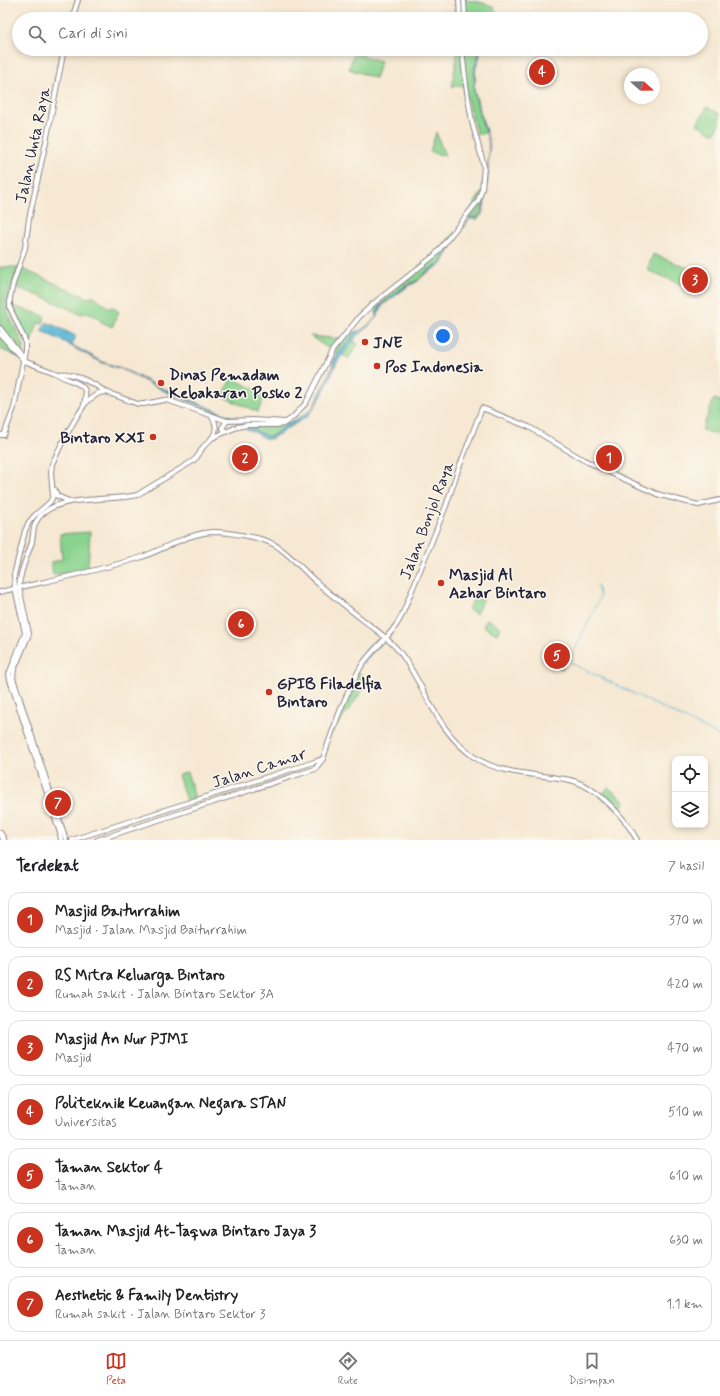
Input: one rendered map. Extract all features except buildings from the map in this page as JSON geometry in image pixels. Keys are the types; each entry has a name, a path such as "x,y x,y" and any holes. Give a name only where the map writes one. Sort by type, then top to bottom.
{"highway":[{"path":"0,833 4,840"}],"main road":[{"path":"74,12 78,0"},
{"path":"459,0 463,12"},
{"path":"461,12 464,0"},
{"name":"Jalan Unta Raya","path":"0,436 4,435 11,418 24,361 25,340 10,308 10,298 25,248 29,218 63,56"},
{"path":"212,438 237,427 248,425 277,425 283,424 292,418 303,407 332,351 360,316 380,298 435,255 478,201 482,189 484,166 472,122 466,85 464,56"},
{"path":"0,328 19,352 24,361"},
{"path":"0,334 24,361 79,384 85,391"},
{"path":"58,374 63,373 91,383 106,392 138,404 170,400 227,421 286,422"},
{"path":"84,404 85,391 89,388 91,383"},
{"path":"66,840 13,678 14,670 29,634 14,575 26,531 32,518 54,496 51,469 53,460 84,404 93,396 106,392"},
{"name":"Jalan Bonjol Raya","path":"386,638 400,619 418,577 482,408 529,427 582,459 657,494 698,505 720,500"},
{"path":"60,840 60,833 10,680 11,668 25,633 17,587 32,543 34,529 41,514 49,508 72,502 127,498 137,495 192,461 197,457 215,432 216,426 212,416"},
{"path":"226,432 222,428 227,421"},
{"path":"52,484 55,494 63,500 72,502"},
{"path":"0,592 111,566 147,555 196,535 214,532 261,539 276,545 313,579 386,638 405,658 440,722 458,745 477,759 496,768 580,783 619,813 637,840"},
{"path":"23,541 32,543"},
{"name":"Jalan Camar","path":"72,840 322,759 353,681 363,664 386,638"},
{"path":"97,840 315,769 322,759"},
{"path":"314,762 316,766 315,769"}],"green space":[{"path":"459,0 468,0 490,5 494,7 496,12 460,12"},
{"path":"353,56 364,56 381,61 375,78 349,69"},
{"path":"457,56 479,56 475,66 474,91 483,125 487,132 477,135 466,96 464,96 465,86 452,86"},
{"path":"707,107 720,114 720,124 714,134 697,124"},
{"path":"436,132 445,156 430,152"},
{"path":"482,191 485,201 481,215 479,218 466,217"},
{"path":"455,231 456,239 441,263 426,272 419,280 411,284 405,280 437,254"},
{"path":"653,254 690,269 683,285 647,270"},
{"path":"0,267 18,267 88,298 94,296 109,308 113,307 119,312 112,327 100,321 98,317 86,313 80,314 14,286 17,269 6,304 6,309 24,346 23,359 0,349"},
{"path":"405,280 406,286 380,306 377,314 374,310"},
{"path":"8,305 40,314 45,317 43,324 38,323 31,343 26,343"},
{"path":"371,323 351,338 358,344 349,358 332,351 310,336 343,339 346,334 361,330"},
{"path":"231,378 266,394 258,412 223,397"},
{"path":"714,399 720,401 720,436 702,430"},
{"path":"301,417 270,437 267,437 251,428 282,425"},
{"path":"90,532 88,570 53,575 51,562 62,560 60,534"},
{"path":"476,595 484,599 476,614 468,609"},
{"path":"487,619 501,627 497,634 483,626"},
{"path":"551,642 570,652 562,669 543,659"},
{"path":"358,672 365,677 359,685 354,683 363,690 332,733"},
{"path":"187,772 195,798 186,801 178,775"},
{"path":"608,787 625,801 619,811 601,797"}],"water":[{"path":"480,56 476,66 475,78 475,66"},
{"path":"474,90 485,127 483,125"},
{"path":"489,143 488,173 482,213 488,172"},
{"path":"458,235 442,264 425,274 419,280 426,272 440,263"},
{"path":"419,280 383,305 377,317 361,334 358,334 337,362 321,397 308,416 271,439 266,439 248,430 237,419 227,417 164,391 124,370 103,363 69,344 41,331 47,322 76,336 72,345 103,362 121,368 155,385 227,415 238,418 251,428 268,437 272,436 308,412 314,406 332,368 334,359 355,333 368,326 376,317 380,306 406,286"},
{"path":"376,639 381,643 363,663 357,660"}],"waterway":[{"path":"597,585 600,597 570,660 573,664 720,736"}],"place":[{"name":"Politeknik Keuangan Negara STAN","path":"542,72"},
{"name":"Masjid An Nur PJMI","path":"695,280"},
{"name":"JNE","path":"365,342"},
{"name":"Pos Indonesia","path":"377,366"},
{"name":"Dinas Pemadam Kebakaran Posko 2","path":"161,383"},
{"name":"Bintaro XXI","path":"153,437"},
{"name":"RS Mitra Keluarga Bintaro","path":"245,458"},
{"name":"Masjid Baiturrahim","path":"609,458"},
{"name":"Masjid Al Azhar Bintaro","path":"441,583"},
{"name":"Taman Masjid At-Taqwa Bintaro Jaya 3","path":"241,624"},
{"name":"Taman Sektor 4","path":"557,656"},
{"name":"GPIB Filadelfia Bintaro","path":"269,692"},
{"name":"Aesthetic & Family Dentistry","path":"58,803"}]}
